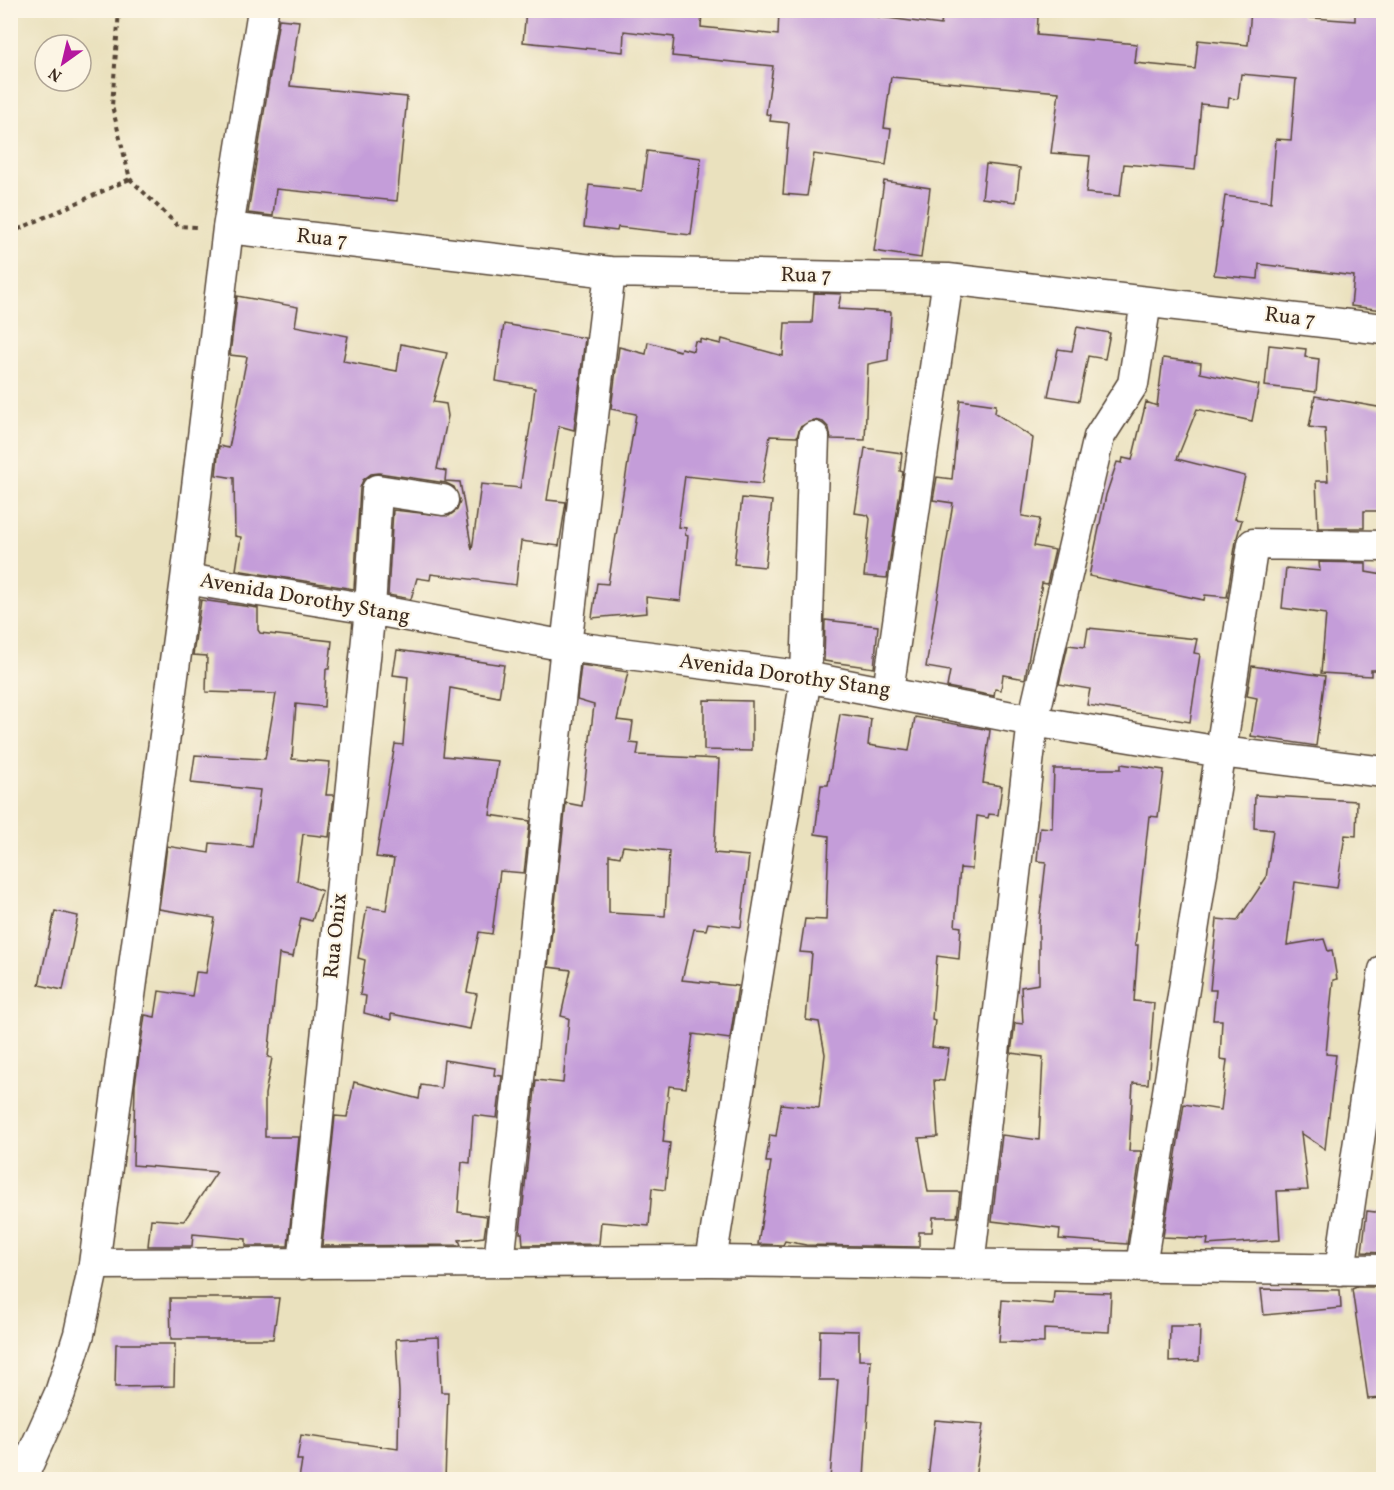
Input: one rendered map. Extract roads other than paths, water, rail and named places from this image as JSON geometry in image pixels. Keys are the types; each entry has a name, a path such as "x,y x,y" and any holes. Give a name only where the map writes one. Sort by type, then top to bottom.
{"street":[{"path":"21,1479 60,1393 79,1334 94,1264 186,579 228,228 263,10"},
{"name":"Rua 7","path":"228,228 610,272 948,279 1383,329"},
{"path":"499,1262 566,646 610,272"},
{"path":"888,691 948,279"},
{"path":"969,1265 1033,721 1099,437 1132,384 1146,302"},
{"path":"711,1261 806,677 814,437"},
{"name":"Rua Onix","path":"303,1264 370,609 377,490 443,500"},
{"path":"1141,1266 1253,544 1383,546"},
{"name":"Avenida Dorothy Stang","path":"186,579 370,609 566,646 806,677 888,691 1033,721 1221,752 1383,772"},
{"path":"1340,1270 1383,970"},
{"path":"94,1264 711,1261 1383,1270"}]}
